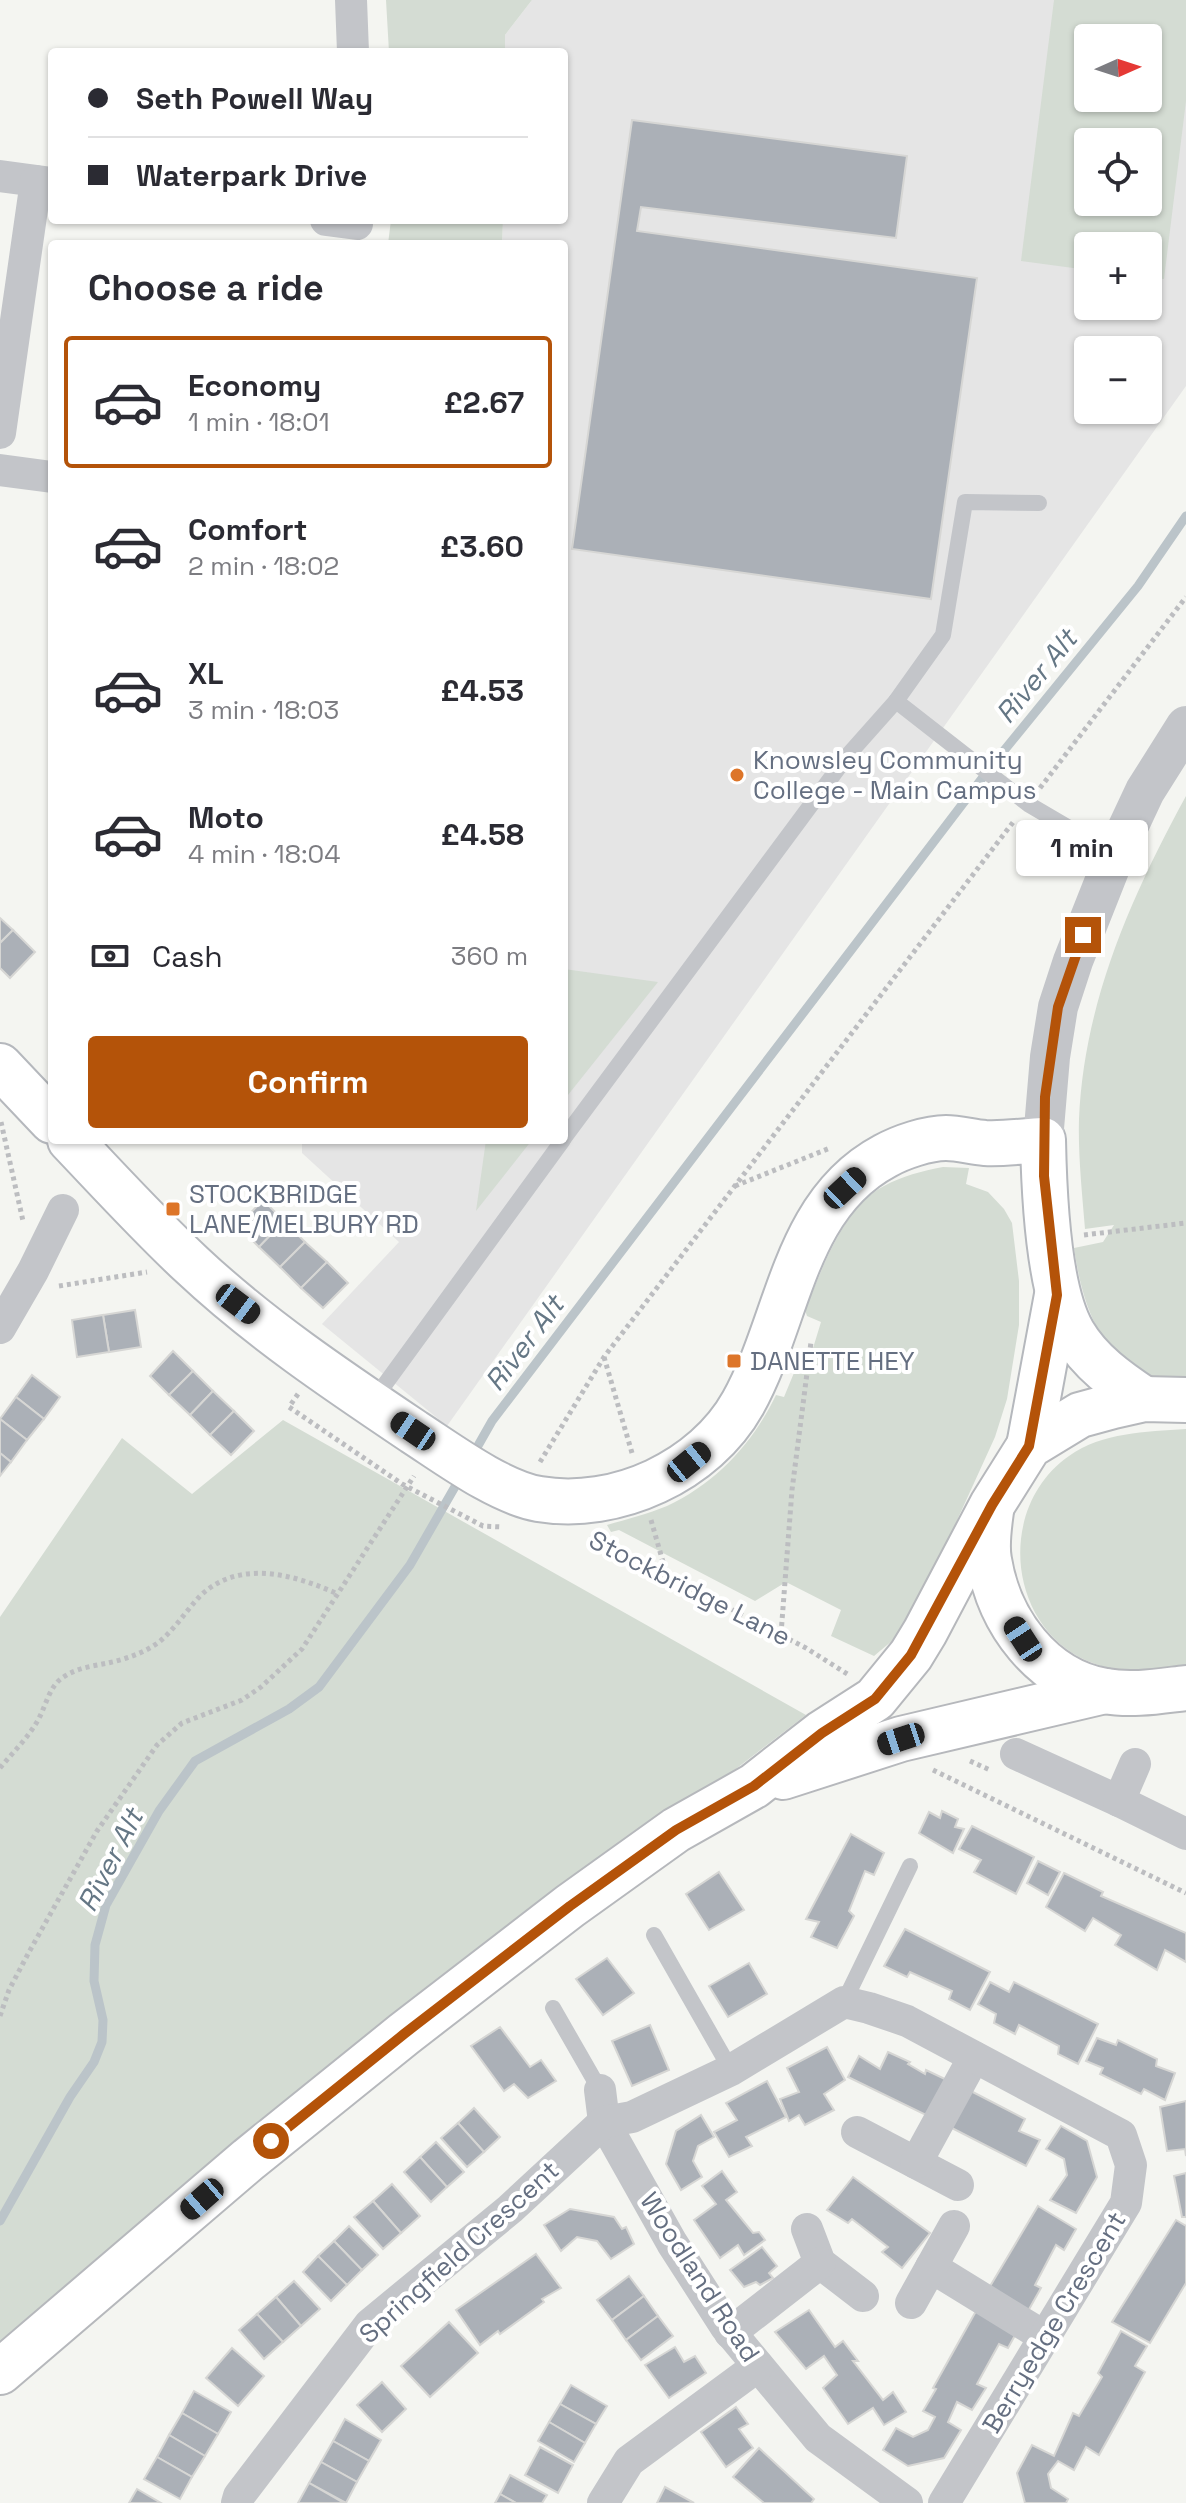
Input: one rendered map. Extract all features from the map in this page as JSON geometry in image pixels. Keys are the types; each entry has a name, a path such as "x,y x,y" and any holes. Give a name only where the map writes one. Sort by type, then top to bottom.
{"main road":[{"path":"0,1066 48,1117"},
{"name":"Stockbridge Lane","path":"83,1144 192,1265 238,1304 371,1403 455,1459 518,1511 537,1499 599,1498 642,1488 689,1462 726,1429 758,1375 814,1229 827,1207 863,1170 886,1155 944,1138 987,1143 1043,1140"},
{"path":"1043,1140 1057,1295 1072,1333 1091,1358 1113,1378 1165,1400"},
{"path":"0,2372 249,2159 570,1906 676,1830 754,1786 822,1733 875,1699 911,1655 925,1632 992,1505 1029,1446 1057,1295"},
{"path":"1029,1446 1080,1415 1165,1400"},
{"path":"992,1505 988,1532 989,1559 995,1586 1007,1615 1043,1663 1071,1680 1105,1691 1142,1693 1186,1688"},
{"path":"754,1786 901,1739 1105,1691"}],"street":[{"path":"351,0 353,48"},
{"path":"0,176 44,182 0,433"},
{"path":"0,470 48,476"},
{"path":"1043,1140 1045,1097 1058,1007 1073,961 1115,855 1145,791 1186,726"},
{"path":"0,1328 63,1210"},
{"path":"1016,1754 1186,1834"},
{"path":"1119,1801 1135,1764"},
{"path":"602,2106 632,2117 731,2070 844,2002"},
{"name":"Berryedge Crescent","path":"844,2002 907,2021 1121,2135 1131,2165 1126,2203 944,2503"},
{"path":"916,2163 974,2057"},
{"name":"Woodland Road","path":"602,2106 672,2243 730,2333 818,2438 907,2503"},
{"name":"Springfield Crescent","path":"237,2503 239,2496 370,2324 510,2209 602,2106"},
{"path":"857,2132 958,2185"},
{"path":"911,2303 954,2226"},
{"path":"807,2229 820,2263 863,2296"},
{"path":"730,2333 820,2263"},
{"path":"931,2267 1045,2337"},
{"path":"603,2503 629,2461 758,2366"}],"lane":[{"path":"568,1132 848,755 896,701 943,635 965,502 1039,503"},
{"path":"896,701 1028,804 1115,855"},
{"path":"371,1403 559,1144"},
{"path":"844,2002 910,1866"},
{"path":"654,1935 731,2070"},
{"path":"553,2008 602,2106"}],"path":[{"path":"307,1382 289,1407 408,1487 483,1526 518,1511 604,1357 1186,597"},
{"path":"0,1117 33,1271 52,1287 192,1265"},
{"path":"1051,1241 1186,1223"},
{"path":"773,1331 811,1340 792,1490 781,1634"},
{"path":"604,1357 632,1456"},
{"path":"0,2016 9,1990 97,1831 157,1745 182,1723 227,1707 261,1687 302,1649 408,1487 455,1459"},
{"path":"648,1510 668,1577"},
{"name":"Stockbridge Lane","path":"578,1530 781,1634 851,1677"},
{"path":"0,1768 29,1733 52,1689 63,1677 81,1668 126,1658 148,1648 168,1633 204,1593 217,1585 250,1574 277,1573 303,1579 338,1594"},
{"path":"925,1765 1186,1893"}],"shaded area":[{"path":"386,0 532,0 505,35 505,48 389,48"},
{"name":"Knowsley Community College - Main Campus","path":"532,0 1186,0 1186,386 1162,420 1162,336 1074,336 1074,424 1159,424 447,1426 322,1324 399,1242 302,1153 302,1144 568,1144 568,240 502,240 503,224 568,224 568,48 505,48 505,35"},
{"path":"1054,0 1186,0 1186,101 1164,279 1162,232 1074,232 1074,268 1021,261"},
{"path":"390,224 503,224 502,240 388,240"},
{"path":"1186,796 1186,1383 1159,1379 1118,1356 1093,1319 1078,1273 1074,1248 1103,1242 1114,1225 1085,1229 1079,1119 1090,1033 1129,912"},
{"path":"568,970 658,982 568,1095"},
{"path":"485,1144 529,1144 476,1211"},
{"path":"943,1167 969,1168 966,1184 988,1192 1012,1223 1019,1281 1019,1325 1007,1399 995,1437 938,1562 899,1635 874,1656 831,1636 841,1610 786,1582 755,1601 619,1530 611,1532 607,1525 645,1514 685,1497 731,1460 756,1429 776,1395 784,1397 796,1368 806,1371 821,1322 807,1316 805,1310 845,1224 870,1196 884,1186 912,1174"},
{"path":"283,1420 806,1715 304,2101 0,2354 0,1617 122,1438 192,1494"},
{"path":"1186,1429 1186,1667 1131,1671 1092,1663 1054,1639 1037,1615 1025,1588 1020,1559 1022,1530 1031,1502 1047,1477 1082,1448 1125,1435"}],"building":[{"path":"632,120 907,156 896,238 641,207 637,231 977,278 931,599 572,549"},
{"path":"0,918 13,930 0,943"},
{"path":"13,930 35,952 10,978 0,968 0,943"},
{"path":"263,1200 284,1221 259,1247 238,1226"},
{"path":"284,1221 305,1242 280,1267 259,1247"},
{"path":"305,1242 327,1262 301,1288 280,1267"},
{"path":"327,1262 348,1283 323,1308 301,1288"},
{"path":"135,1310 141,1347 109,1352 103,1315"},
{"path":"103,1315 109,1352 77,1357 72,1320"},
{"path":"173,1351 193,1371 169,1395 150,1376"},
{"path":"193,1371 213,1391 190,1415 169,1395"},
{"path":"32,1375 60,1397 44,1419 16,1397"},
{"path":"213,1391 234,1411 210,1435 190,1415"},
{"path":"16,1397 44,1419 27,1440 0,1419"},
{"path":"234,1411 254,1431 231,1455 210,1435"},
{"path":"0,1419 27,1440 11,1462 0,1453"},
{"path":"0,1453 11,1462 0,1476"},
{"path":"942,1811 958,1819 955,1827 964,1829 953,1853 919,1833 929,1812 940,1818"},
{"path":"972,1826 1034,1857 1016,1894 974,1872 981,1860 959,1849"},
{"path":"851,1834 884,1853 874,1875 865,1871 849,1911 854,1916 837,1948 811,1937 819,1922 806,1919"},
{"path":"1038,1861 1060,1872 1048,1895 1027,1883"},
{"path":"719,1872 744,1910 709,1930 686,1894"},
{"path":"1064,1873 1103,1892 1101,1896 1186,1933 1186,1962 1165,1950 1157,1970 1115,1945 1121,1935 1093,1918 1085,1931 1046,1907"},
{"path":"905,1929 990,1972 970,2010 949,1999 952,1991 910,1972 907,1977 884,1966"},
{"path":"607,1958 634,1993 603,2015 576,1979"},
{"path":"749,1963 767,1994 728,2017 709,1986"},
{"path":"990,1982 1009,1992 1014,1982 1098,2024 1078,2064 1058,2054 1059,2046 1019,2025 1015,2034 994,2023 996,2014 978,2004"},
{"path":"650,2025 669,2070 632,2086 612,2041"},
{"path":"500,2027 530,2067 541,2060 556,2081 528,2098 514,2084 504,2091 471,2046"},
{"path":"1097,2038 1116,2045 1118,2040 1157,2059 1156,2066 1175,2073 1165,2100 1144,2089 1141,2094 1100,2074 1103,2068 1086,2061"},
{"path":"827,2047 845,2080 824,2094 834,2110 805,2125 799,2115 789,2121 780,2099 799,2092 787,2068"},
{"path":"888,2052 910,2062 908,2064 925,2074 926,2070 947,2080 930,2117 848,2077 859,2056 880,2069"},
{"path":"767,2081 786,2117 746,2137 752,2146 729,2157 714,2132 737,2120 726,2103"},
{"path":"965,2088 1025,2119 1019,2131 1040,2140 1026,2166 946,2125"},
{"path":"1186,2101 1186,2156 1185,2149 1167,2151 1160,2107"},
{"path":"474,2108 500,2137 484,2152 458,2123"},
{"path":"701,2115 714,2137 698,2146 693,2161 702,2177 681,2190 666,2164 676,2131"},
{"path":"458,2123 484,2152 467,2167 441,2138"},
{"path":"1061,2126 1087,2141 1097,2177 1076,2213 1050,2200 1067,2175 1064,2159 1046,2149"},
{"path":"436,2142 464,2172 447,2187 420,2157"},
{"path":"420,2157 447,2187 431,2202 404,2172"},
{"path":"722,2171 737,2192 726,2200 753,2233 759,2232 765,2240 744,2255 738,2245 720,2258 694,2220 716,2204 702,2186"},
{"path":"1186,2173 1186,2217 1182,2217 1174,2176"},
{"path":"853,2177 930,2233 902,2268 882,2252 888,2247 852,2219 848,2223 827,2210"},
{"path":"392,2184 420,2216 401,2233 373,2201"},
{"path":"373,2201 401,2233 383,2249 354,2217"},
{"path":"1038,2206 1076,2229 1064,2250 1056,2245 1035,2285 1041,2288 1028,2311 989,2288"},
{"path":"570,2209 614,2217 622,2229 626,2227 634,2244 611,2259 597,2241 577,2237 561,2251 544,2225"},
{"path":"1176,2220 1186,2226 1186,2283 1150,2343 1112,2322"},
{"path":"349,2226 378,2255 362,2270 334,2241"},
{"path":"334,2241 362,2270 347,2285 318,2256"},
{"path":"762,2247 777,2266 769,2273 773,2278 760,2285 756,2282 744,2287 730,2270"},
{"path":"536,2254 561,2288 542,2299 544,2302 500,2334 498,2331 480,2345 456,2310"},
{"path":"318,2256 347,2285 331,2301 303,2272"},
{"path":"629,2276 644,2296 612,2320 597,2300"},
{"path":"294,2281 320,2309 301,2326 276,2297"},
{"path":"644,2296 658,2316 626,2340 612,2320"},
{"path":"276,2297 301,2326 283,2342 257,2314"},
{"path":"980,2304 1019,2328 1008,2348 999,2344 977,2384 986,2388 972,2410 957,2402 948,2422 961,2430 944,2458 908,2466 883,2450 896,2428 913,2437 928,2430 935,2417 923,2411"},
{"path":"809,2310 835,2347 843,2341 858,2361 853,2361 883,2400 893,2392 906,2412 884,2425 873,2408 848,2424 823,2388 837,2375 824,2356 806,2369 775,2332"},
{"path":"257,2314 283,2342 264,2359 239,2330"},
{"path":"658,2316 673,2336 641,2360 626,2340"},
{"path":"449,2322 478,2353 430,2397 401,2366"},
{"path":"1121,2331 1147,2346 1135,2366 1145,2372 1099,2455 1086,2447 1074,2470 1058,2461 1048,2474 1051,2488 1068,2499 1066,2503 1025,2503 1017,2473 1032,2445 1054,2456 1073,2413 1079,2416 1102,2377 1098,2373"},
{"path":"675,2347 684,2362 695,2356 706,2373 669,2398 645,2365"},
{"path":"232,2348 264,2376 238,2406 206,2378"},
{"path":"382,2382 406,2409 382,2432 357,2405"},
{"path":"571,2385 607,2406 596,2424 560,2404"},
{"path":"194,2391 231,2412 218,2434 182,2413"},
{"path":"560,2404 596,2424 585,2443 549,2422"},
{"path":"736,2407 748,2424 739,2429 753,2448 726,2467 701,2432"},
{"path":"182,2413 218,2434 205,2456 169,2435"},
{"path":"345,2419 381,2440 369,2461 333,2441"},
{"path":"549,2422 585,2443 574,2462 538,2441"},
{"path":"169,2435 205,2456 192,2477 157,2457"},
{"path":"333,2441 369,2461 357,2482 321,2462"},
{"path":"540,2447 573,2465 558,2493 525,2475"},
{"path":"759,2448 814,2499 811,2503 764,2503 733,2477"},
{"path":"157,2457 192,2477 180,2499 144,2479"},
{"path":"321,2462 357,2482 346,2503 309,2483"},
{"path":"510,2475 547,2495 542,2503 516,2503 500,2494"},
{"path":"309,2483 344,2503 298,2503"},
{"path":"665,2487 694,2503 657,2503"},
{"path":"137,2489 161,2503 129,2503"},
{"path":"500,2494 516,2503 495,2503"}],"waterway":[{"name":"River Alt","path":"471,1458 492,1421 993,764 1138,586 1186,516"},
{"name":"River Alt","path":"0,2221 70,2097 94,2062 102,2042 103,2020 94,1981 95,1945 106,1905 159,1811 195,1761 289,1709 319,1687 410,1565 460,1478"}],"place":[{"name":"Knowsley Community College - Main Campus","path":"737,775"},
{"name":"STOCKBRIDGE LANE/MELBURY RD","path":"173,1209"},
{"name":"DANETTE HEY","path":"734,1361"}],"route":[{"path":"271,2141 570,1906 676,1830 754,1786 822,1733 875,1699 911,1655 992,1505 1029,1446 1057,1295 1044,1176 1045,1097 1058,1007 1083,935"}]}
